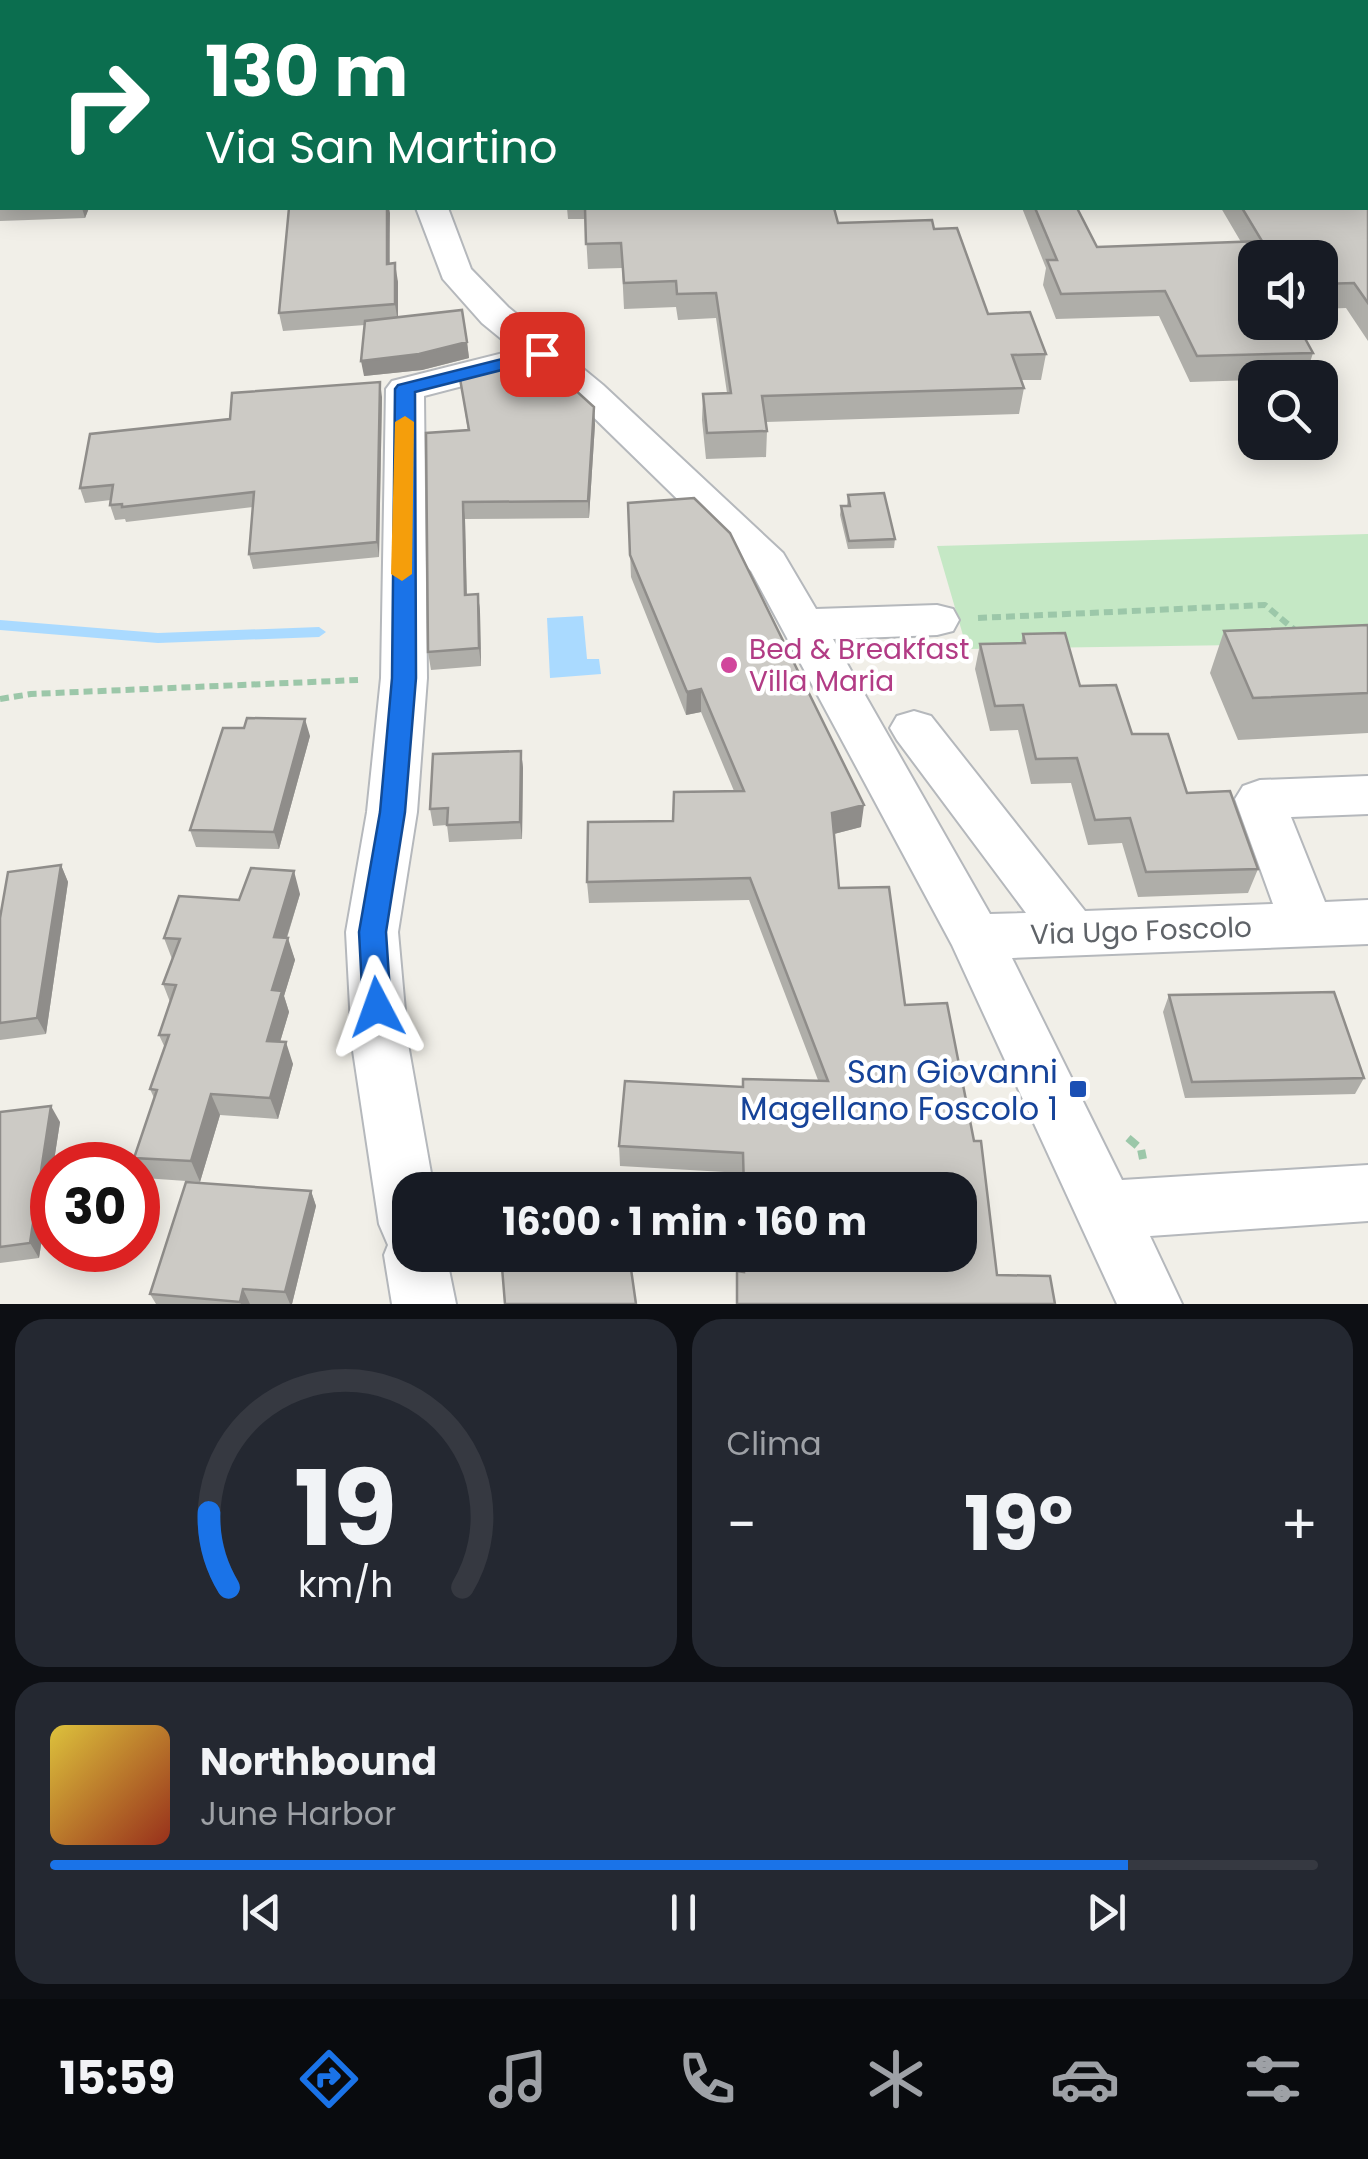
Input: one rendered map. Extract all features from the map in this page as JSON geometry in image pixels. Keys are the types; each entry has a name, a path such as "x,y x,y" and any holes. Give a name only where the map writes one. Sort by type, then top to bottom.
{"street":[{"path":"433,210 456,272 495,315 640,438 768,563 976,937 1150,1304"},
{"path":"401,1172 380,1044 372,932 392,812 404,678 405,389 542,354"},
{"path":"805,625 937,620"},
{"path":"914,728 1072,934"},
{"path":"1307,924 1260,799 1368,795"},
{"name":"Via Ugo Foscolo","path":"976,937 1368,922"},
{"path":"1106,1210 1368,1193"},
{"path":"418,1272 424,1304"}],"path":[{"path":"937,620 1265,606 1296,631 1314,638"},
{"path":"0,699 31,694 404,678"}],"green space":[{"path":"1368,534 1368,643 967,649 937,546"}],"water":[{"path":"583,616 587,659 599,659 601,674 550,678 547,618"}],"building":[{"path":"289,210 387,210 387,264 395,263 395,304 279,313"},
{"path":"585,210 835,210 838,223 932,220 934,229 957,228 988,314 1030,312 1046,354 1012,355 1024,388 762,396 767,431 707,433 703,394 731,393 716,293 677,294 676,281 624,283 621,243 586,244"},
{"path":"1036,210 1078,210 1097,247 1238,242 1238,340 1306,340 1313,353 1197,356 1165,291 1061,294 1047,260 1057,260"},
{"path":"1243,210 1368,210 1368,303 1354,283 1338,283 1338,240 1261,240"},
{"path":"462,310 467,342 419,354 361,361 365,321"},
{"path":"538,360 543,379 561,377 594,407 588,501 463,502 465,595 478,594 479,648 428,652 426,433 469,430 459,373"},
{"path":"380,382 377,542 249,554 254,492 122,507 110,505 113,485 80,488 90,434 230,419 232,393"},
{"path":"884,493 895,539 849,541 841,506 850,506 848,495"},
{"path":"694,498 730,533 864,805 832,813 839,888 889,887 905,1005 947,1003 974,1141 981,1141 997,1275 1050,1276 1055,1304 737,1304 737,1272 977,1272 977,1172 744,1172 743,1153 619,1146 625,1081 743,1087 743,1079 828,1081 750,878 587,882 588,822 673,821 674,792 744,791 701,689 687,692 630,555 628,503"},
{"path":"1368,625 1368,693 1253,698 1224,631"},
{"path":"1065,633 1080,686 1116,685 1132,734 1168,734 1187,793 1230,791 1258,869 1146,872 1130,818 1095,820 1077,758 1036,759 1023,705 995,706 980,644 1025,643 1023,634"},
{"path":"247,718 305,719 274,832 190,830 223,728 244,728"},
{"path":"521,751 520,822 447,825 448,808 430,809 433,754"},
{"path":"61,865 37,1018 0,1023 0,918 8,872"},
{"path":"251,868 294,871 274,937 288,938 272,990 282,991 267,1041 286,1042 270,1098 211,1094 191,1161 160,1159 160,1142 139,1142 157,1090 150,1089 169,1035 159,1035 176,985 163,984 180,939 164,938 179,896 239,900"},
{"path":"1334,992 1364,1078 1192,1082 1169,995"},
{"path":"51,1106 45,1142 30,1142 30,1243 0,1247 0,1112"},
{"path":"186,1182 311,1191 285,1292 243,1289 240,1302 150,1294"},
{"path":"502,1272 631,1272 636,1304 505,1304"}],"waterway":[{"path":"0,625 158,638 319,632"}],"slow traffic":[{"path":"402,574 405,422"}],"place":[{"name":"Bed & Breakfast Villa Maria","path":"729,665"},
{"name":"San Giovanni Magellano Foscolo 1","path":"1078,1089"}],"route":[{"path":"377,1007 372,932 392,812 404,678 405,389 461,378 542,354"}]}
